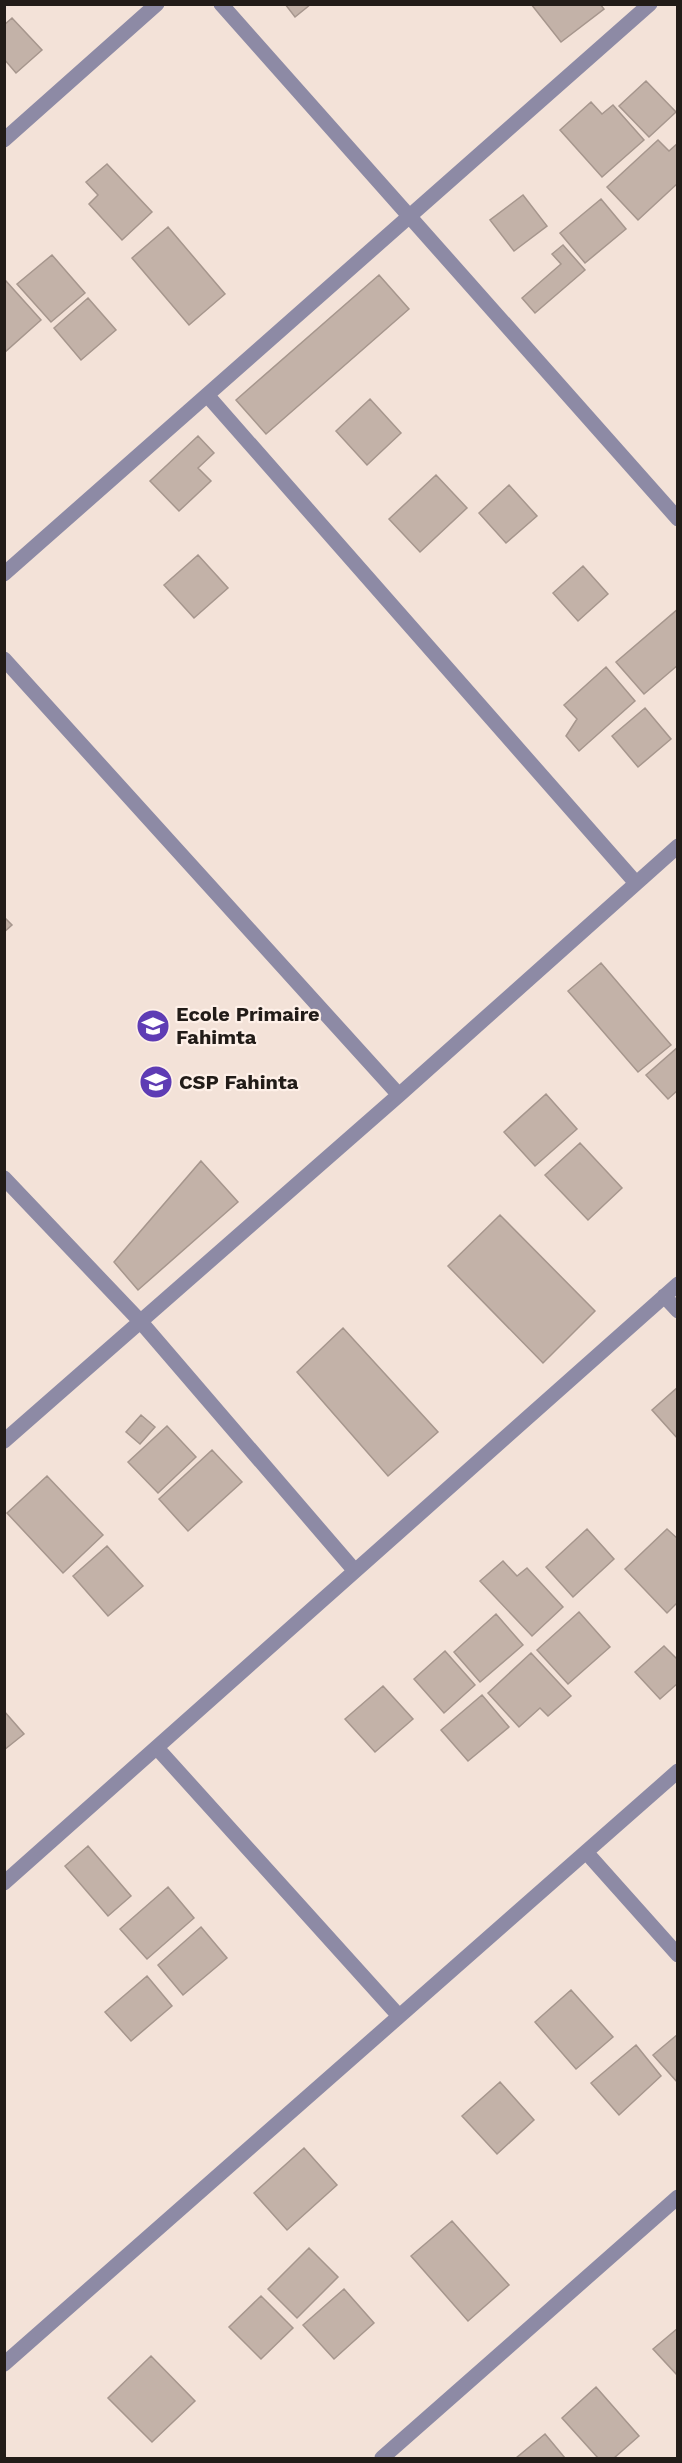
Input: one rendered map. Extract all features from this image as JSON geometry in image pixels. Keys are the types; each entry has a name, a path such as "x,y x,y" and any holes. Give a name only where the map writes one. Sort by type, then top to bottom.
{"street":[{"path":"4,140 157,4"},
{"path":"221,4 678,519"},
{"path":"4,574 650,4"},
{"path":"207,395 636,883"},
{"path":"4,659 399,1095"},
{"path":"4,1442 678,846"},
{"path":"4,1178 140,1321 355,1571"},
{"path":"4,1883 678,1284"},
{"path":"664,1296 678,1311"},
{"path":"157,1748 399,2016"},
{"path":"4,2364 678,1771"},
{"path":"586,1851 678,1955"},
{"path":"382,2458 678,2197"}],"building":[{"path":"285,4 311,4 295,17"},
{"path":"531,4 600,4 604,9 561,42"},
{"path":"12,18 42,50 16,73 4,59 4,25"},
{"path":"646,81 676,112 649,137 619,106"},
{"path":"591,102 602,114 613,105 644,140 602,177 560,130"},
{"path":"658,140 669,151 678,143 678,183 638,220 607,187"},
{"path":"107,164 152,212 122,240 89,204 98,195 86,182"},
{"path":"523,195 547,226 514,251 490,220"},
{"path":"601,199 626,229 585,263 560,233"},
{"path":"168,227 225,294 189,325 132,258"},
{"path":"563,245 585,270 535,313 522,298 561,264 552,254"},
{"path":"52,255 85,293 51,322 17,284"},
{"path":"379,275 409,309 266,434 236,400"},
{"path":"6,281 41,320 5,352 4,282"},
{"path":"88,298 116,330 81,360 54,328"},
{"path":"370,399 401,433 367,465 336,431"},
{"path":"198,436 214,453 198,468 211,481 179,511 150,481"},
{"path":"436,475 467,508 420,552 389,519"},
{"path":"509,485 537,516 506,543 479,513"},
{"path":"198,555 228,588 194,618 164,585"},
{"path":"583,566 608,594 578,621 553,593"},
{"path":"678,609 678,665 644,694 616,662"},
{"path":"606,667 635,701 579,751 566,736 577,719 564,705"},
{"path":"645,708 671,739 638,767 612,736"},
{"path":"4,917 12,925 4,932"},
{"path":"601,963 671,1045 638,1072 568,991"},
{"path":"678,1047 678,1090 668,1099 646,1075"},
{"path":"546,1094 577,1129 535,1166 504,1132"},
{"path":"580,1143 622,1188 588,1220 545,1175"},
{"path":"201,1161 238,1202 138,1290 114,1262"},
{"path":"500,1215 595,1311 543,1363 448,1266"},
{"path":"343,1328 438,1432 388,1476 297,1372"},
{"path":"678,1387 678,1439 652,1410"},
{"path":"141,1415 155,1427 140,1444 126,1432"},
{"path":"167,1426 196,1457 158,1493 128,1462"},
{"path":"212,1450 242,1482 188,1531 159,1499"},
{"path":"47,1476 103,1535 63,1573 7,1513"},
{"path":"587,1529 614,1559 573,1597 546,1567"},
{"path":"667,1529 678,1539 678,1602 667,1613 625,1569"},
{"path":"107,1546 143,1586 108,1616 73,1576"},
{"path":"503,1561 517,1576 527,1568 563,1607 532,1636 480,1581"},
{"path":"579,1612 610,1647 568,1684 537,1650"},
{"path":"496,1614 523,1645 480,1682 454,1652"},
{"path":"664,1646 678,1660 678,1683 660,1699 635,1672"},
{"path":"445,1651 475,1685 444,1713 414,1679"},
{"path":"531,1653 571,1696 548,1716 540,1708 519,1727 488,1693"},
{"path":"383,1686 413,1719 375,1752 345,1719"},
{"path":"482,1695 509,1727 468,1761 441,1730"},
{"path":"4,1711 24,1734 4,1750"},
{"path":"88,1846 131,1896 108,1916 65,1866"},
{"path":"168,1887 194,1918 147,1959 120,1929"},
{"path":"201,1927 227,1958 183,1995 158,1965"},
{"path":"147,1976 172,2006 131,2041 105,2012"},
{"path":"571,1990 613,2037 576,2069 535,2022"},
{"path":"678,2034 678,2083 653,2055"},
{"path":"636,2045 661,2076 619,2115 591,2083"},
{"path":"500,2082 534,2120 497,2154 462,2116"},
{"path":"304,2148 337,2185 287,2230 254,2193"},
{"path":"452,2221 509,2285 468,2321 411,2256"},
{"path":"309,2248 338,2277 297,2318 268,2289"},
{"path":"344,2289 374,2323 334,2359 303,2325"},
{"path":"261,2296 293,2328 261,2359 229,2327"},
{"path":"678,2328 678,2376 653,2349"},
{"path":"151,2356 195,2401 152,2442 108,2398"},
{"path":"596,2387 639,2436 614,2458 598,2458 562,2418"},
{"path":"545,2434 565,2458 516,2458"}],"place":[{"name":"Ecole Primaire Fahimta","path":"153,1026"},
{"name":"CSP Fahinta","path":"156,1082"}]}
